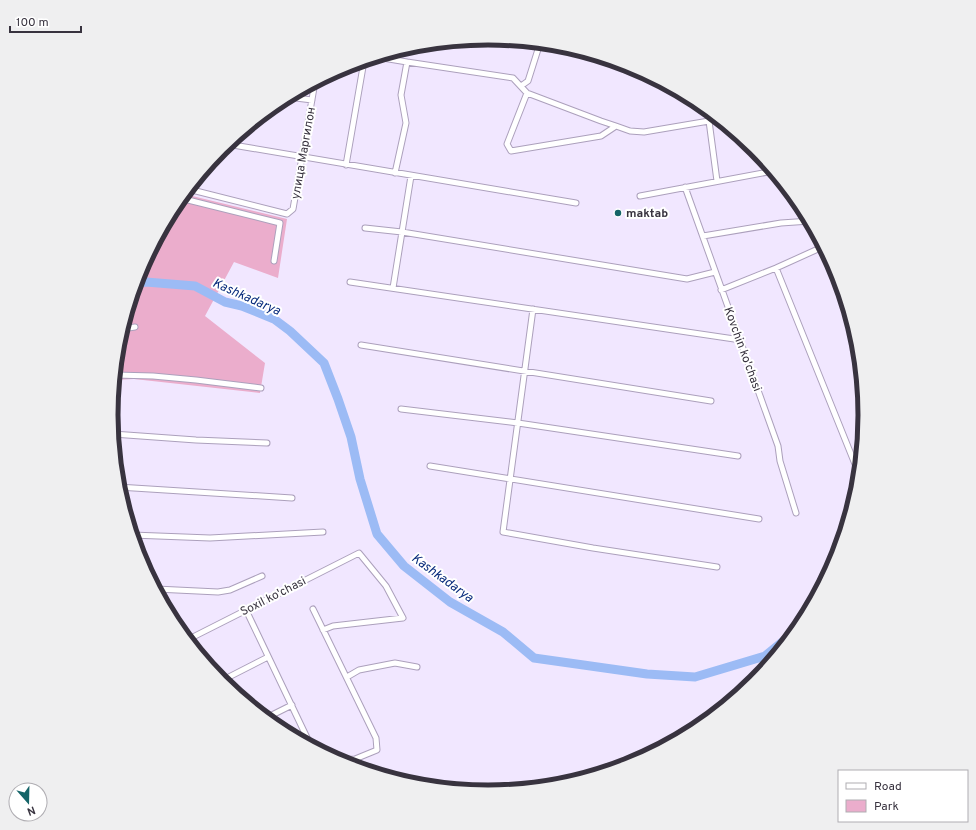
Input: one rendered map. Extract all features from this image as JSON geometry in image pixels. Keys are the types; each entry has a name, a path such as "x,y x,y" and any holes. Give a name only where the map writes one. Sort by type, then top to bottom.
{"street":[{"path":"521,86 528,81 538,48"},
{"path":"389,59 513,78 527,93 601,122 630,131 644,132 709,122"},
{"path":"395,173 406,124 402,95 407,62"},
{"path":"346,165 363,67"},
{"name":"улица Маргилон","path":"194,190 287,214 293,209 314,89"},
{"path":"527,93 507,144 511,151 601,136 616,126"},
{"path":"297,98 312,100"},
{"path":"710,119 709,122 717,181"},
{"path":"235,145 576,203"},
{"path":"640,196 767,172"},
{"path":"393,288 411,176"},
{"name":"Kovchin ko'chasi","path":"685,187 778,446 780,460 796,513"},
{"path":"187,200 280,223 274,261"},
{"path":"703,236 780,223 803,221"},
{"path":"365,228 402,232 687,279 715,272"},
{"path":"721,290 818,249"},
{"path":"776,268 855,464"},
{"path":"350,282 741,340"},
{"path":"534,309 503,532 593,548 717,566"},
{"path":"129,328 135,327"},
{"path":"361,345 525,370 711,401"},
{"path":"120,374 160,376 261,388"},
{"path":"401,408 738,456"},
{"path":"119,433 196,440 267,443"},
{"path":"430,466 759,519"},
{"path":"125,487 292,498"},
{"path":"138,535 210,538 322,532"},
{"name":"Soxil ko'chasi","path":"192,637 358,553 386,586 403,618 333,626 323,630"},
{"path":"162,589 218,592 230,590 262,576"},
{"path":"313,609 376,738 377,750 352,759"},
{"path":"246,610 307,737"},
{"path":"226,677 268,657"},
{"path":"347,677 359,670 395,663 417,667"},
{"path":"271,715 292,705"}],"green space":[{"path":"190,195 287,219 278,278 234,262 205,316 265,363 260,393 134,379 120,380 125,343 138,296 156,251 180,209"}],"waterway":[{"name":"Kashkadarya","path":"143,282 195,286 225,302 242,306 274,319 290,331 324,363 351,437 360,479 377,534 404,566 450,602 503,632 534,658 647,674 695,677 765,656 776,647"}],"place":[{"name":"maktab","path":"618,213"}]}
